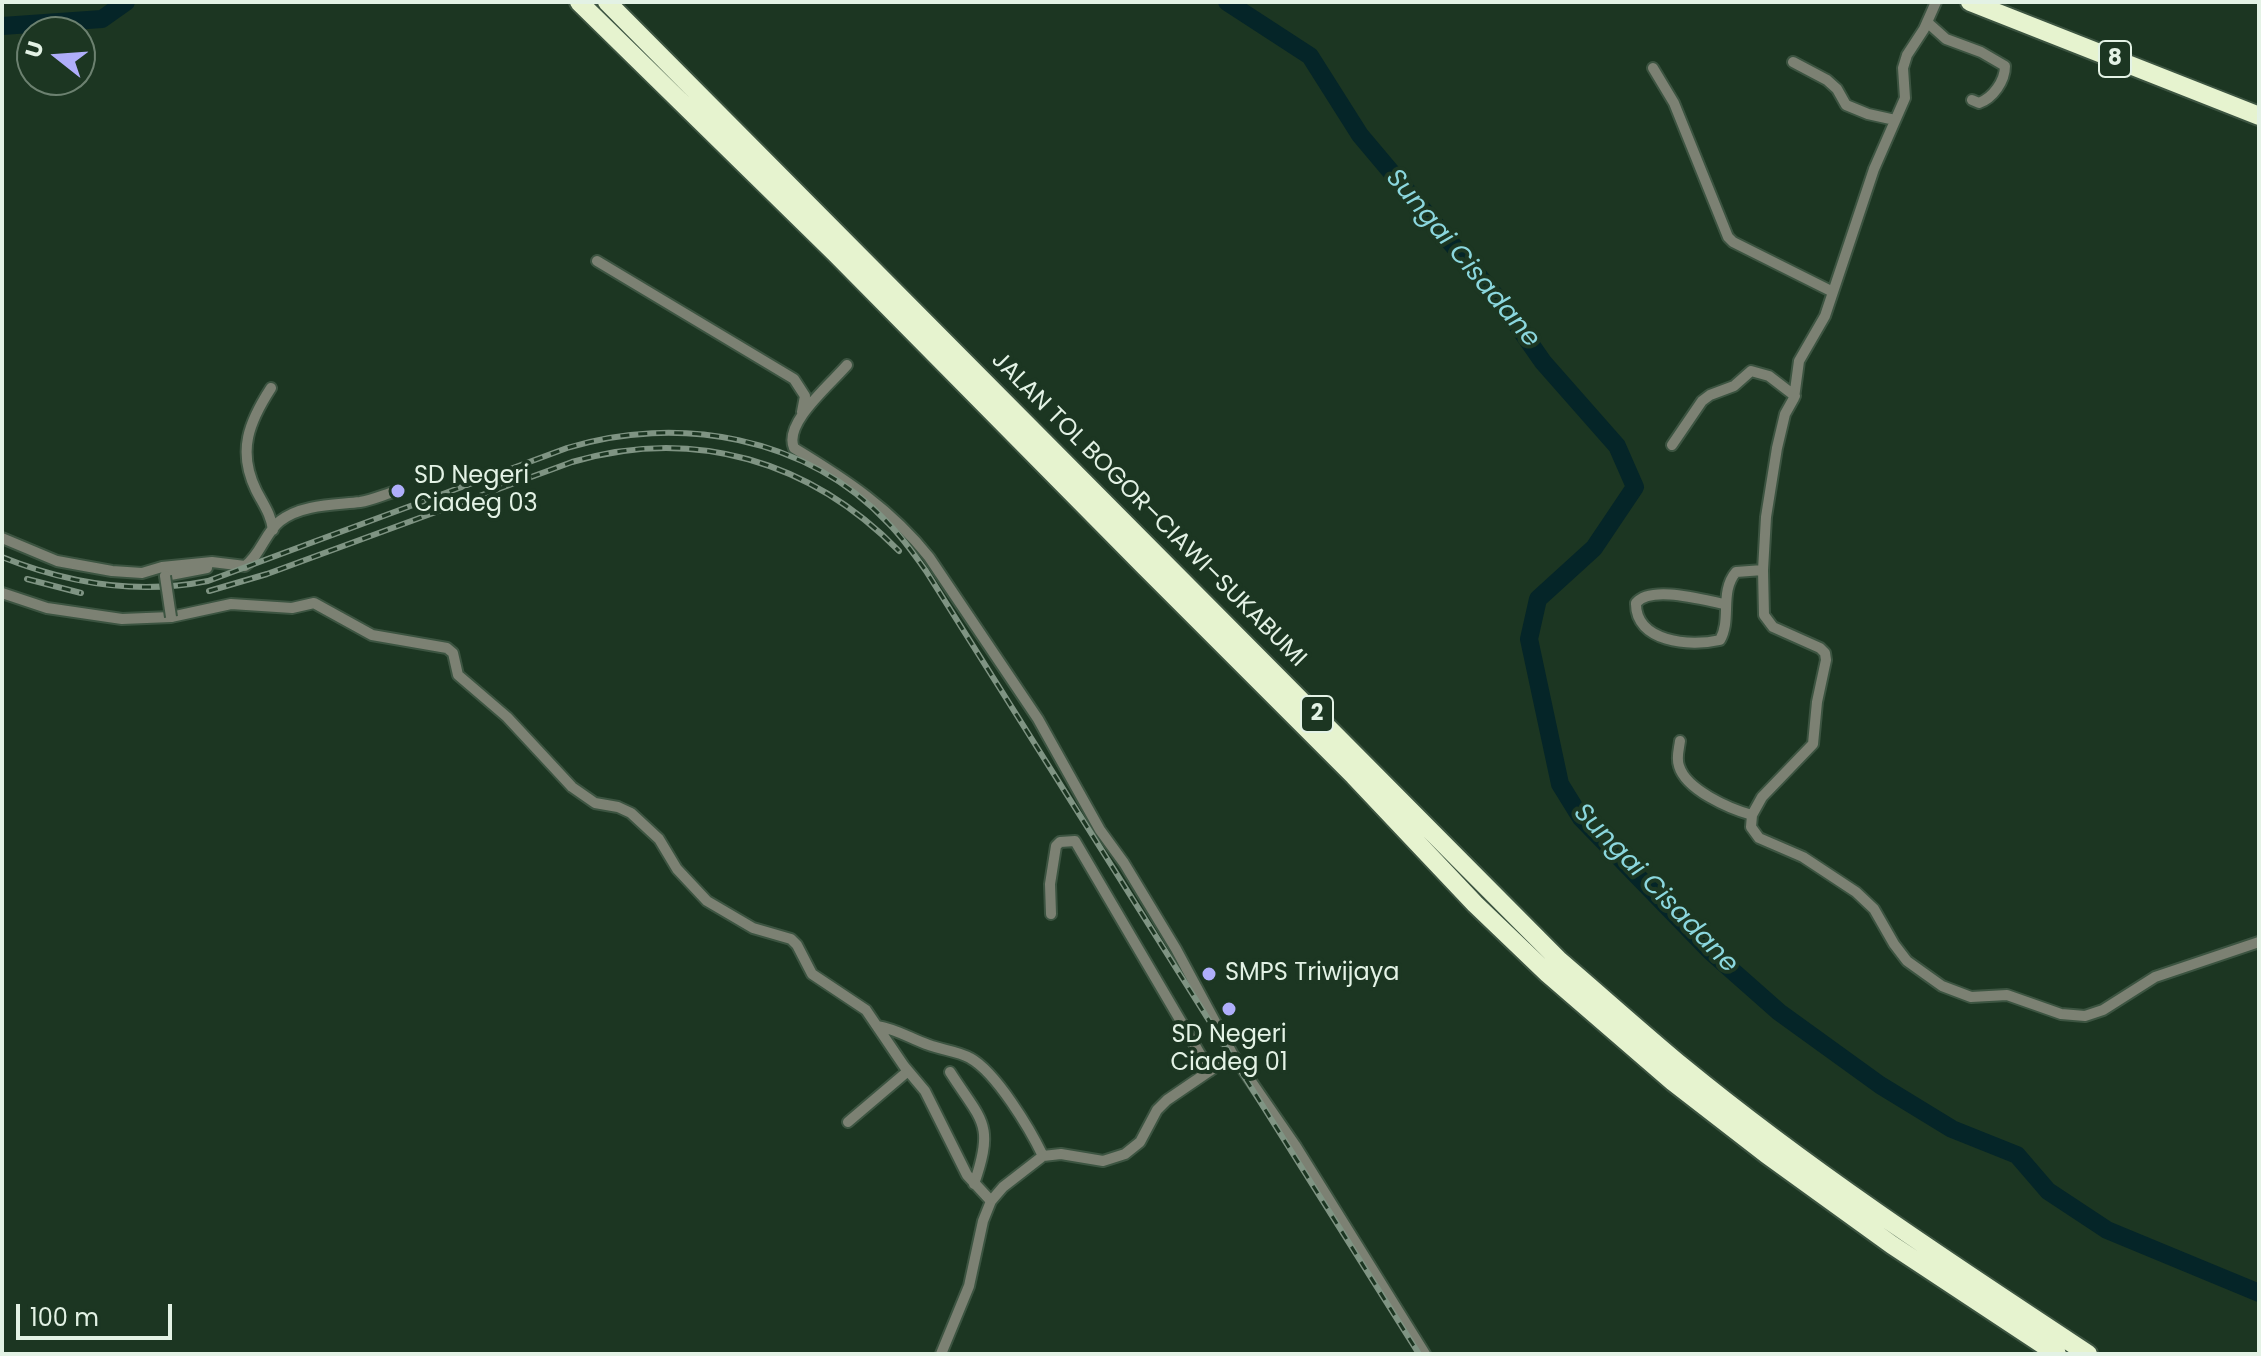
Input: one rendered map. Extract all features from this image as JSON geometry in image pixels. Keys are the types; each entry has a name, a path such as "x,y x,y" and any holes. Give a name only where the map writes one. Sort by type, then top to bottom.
{"highway":[{"name":"JALAN TOL BOGOR–CIAWI–SUKABUMI","path":"579,2 836,254 1354,776 1475,904 1548,974 1673,1082 1766,1154 1892,1245 2057,1354"},
{"name":"JALAN TOL BOGOR–CIAWI–SUKABUMI","path":"607,2 1559,960 1684,1068 1776,1139 1900,1230 2088,1354"},
{"name":"8","path":"1970,2 2259,115"}],"street":[{"path":"1936,2 1904,62 1905,98 1874,169 1822,322 1801,355 1795,396 1783,418 1766,517 1764,612 1768,623 1816,646 1826,656 1813,744 1762,797 1752,815 1751,827 1755,834 1803,857 1856,892 1874,909 1907,961 1942,986 1962,994 1984,998 2007,995 2061,1014 2085,1016 2103,1010 2155,977 2259,942"},
{"path":"1927,22 1946,39 1981,52 2005,66 2004,75 1990,98 1979,103 1972,100"},
{"path":"1793,62 1827,80 1837,89 1846,105 1895,120"},
{"path":"1653,68 1674,103 1728,237 1833,292"},
{"path":"597,261 794,379 805,396 791,444 876,502 914,538 936,567 1038,719 1100,830 1124,863 1176,949 1233,1055 1295,1145 1425,1354"},
{"path":"802,412 847,365"},
{"path":"1672,445 1702,401 1734,386 1751,371 1769,376 1795,396"},
{"path":"271,388 255,414 248,437 246,464 271,515 273,530"},
{"path":"2,538 57,561 112,571 142,573 162,567 212,562 245,566 255,558 280,521 322,506 363,501 397,491"},
{"path":"171,617 165,576 227,564"},
{"path":"1724,604 1658,594 1641,597 1636,603 1636,613 1641,624 1657,635 1681,642 1720,640 1724,633 1727,585 1736,572 1763,570"},
{"path":"2,593 47,608 122,619 171,617 231,604 292,608 314,603 372,635 447,648 453,653 458,675 507,717 572,787 595,803 631,813 659,839 673,863 707,901 753,928 791,939 812,974 861,1006 929,1098 956,1157 974,1184 991,1201"},
{"path":"1680,741 1677,759 1679,769 1686,778 1728,808 1752,815"},
{"path":"1051,914 1050,884 1056,846 1060,842 1075,841 1210,1071"},
{"path":"877,1026 964,1055 978,1063 1028,1127 1043,1156"},
{"path":"941,1354 969,1286 981,1228 991,1201 1003,1187 1043,1156 1061,1154 1103,1161 1125,1154 1140,1142 1161,1106 1185,1086 1233,1055"},
{"path":"848,1122 908,1071"},
{"path":"950,1072 986,1131 983,1156 974,1184"}],"waterway":[{"name":"Sungai Cisadane","path":"2,26 102,19 126,2"},
{"name":"Sungai Cisadane","path":"1227,2 1310,56 1360,135 1504,306 1543,362 1617,446 1635,487 1594,548 1538,599 1529,639 1560,784 1581,818 1710,951 1779,1012 1880,1085 1952,1129 2017,1155 2048,1191 2107,1230 2259,1293"}],"railway":[{"path":"2,557 52,574 129,587 208,581 567,448 609,438 652,433 696,434 738,440 780,452 819,470 855,493 888,523 926,571 1419,1354"},
{"path":"209,591 267,574 572,462 617,452 662,448 706,451 748,459 789,474 828,494 865,520 899,551"},
{"path":"27,579 81,593"}],"place":[{"name":"SD Negeri Ciadeg 03","path":"398,491"},
{"name":"SMPS Triwijaya","path":"1209,974"},
{"name":"SD Negeri Ciadeg 01","path":"1229,1009"}]}
